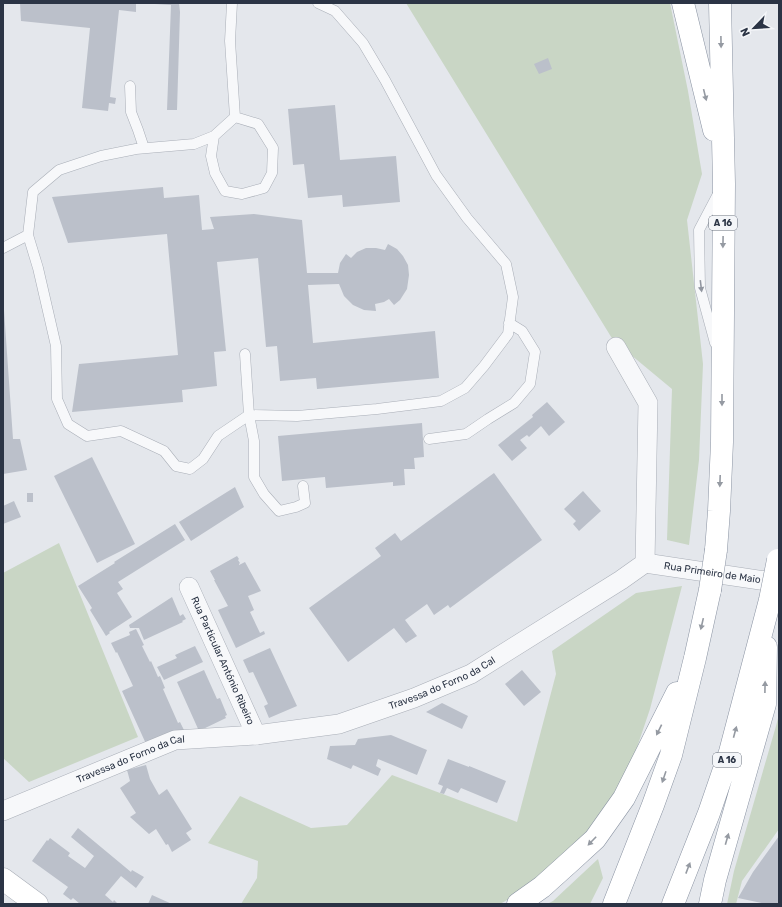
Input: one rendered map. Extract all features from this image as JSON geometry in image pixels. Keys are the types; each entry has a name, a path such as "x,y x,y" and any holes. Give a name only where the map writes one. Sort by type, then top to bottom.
{"main road":[{"path":"682,3 724,176"},
{"name":"A 16","path":"614,904 654,805 671,755 710,590 716,550 722,450 724,176 720,3"},
{"name":"A 16","path":"673,904 709,813 730,752 772,598 779,558"},
{"path":"710,904 765,704 772,598"},
{"path":"518,904 542,887 595,839 624,798 694,658"},
{"path":"3,879 37,904"}],"street":[{"path":"616,347 648,403 645,563"},
{"name":"Rua Primeiro de Maio","path":"645,563 772,598"},
{"name":"Travessa do Forno da Cal","path":"3,811 175,740 256,735 339,724 414,698 471,674 621,580 645,563"},
{"name":"Rua Particular António Ribeiro","path":"189,587 256,735"}],"lane":[{"path":"232,3 230,41 235,117"},
{"path":"235,117 214,136 194,144 136,149 101,156 59,170 33,192 28,235 38,268 56,346 57,399 68,424 87,436 121,431 164,451 176,466 190,469 203,458 218,436 249,415 297,416 377,409 441,401 465,388 508,334 513,297 506,264 467,218 436,175 385,80 363,43 335,11 318,3"},
{"path":"130,86 131,112 144,148"},
{"path":"214,136 211,156 215,173 225,191 242,194 264,188 272,173 273,148 258,124 235,117"},
{"path":"3,248 28,235"},
{"path":"429,439 466,434 514,403 530,384 535,352 522,331 509,323"},
{"path":"245,354 249,415 254,441 254,477 264,494 279,511 296,507 304,503 302,486"}],"green space":[{"path":"406,3 670,3 688,91 702,174 687,220 703,364 699,460 689,545 667,540 672,389 613,340"},
{"path":"59,543 138,737 29,782 3,758 3,573"},
{"path":"682,586 650,709 629,771 586,835 529,888 500,904 241,904 257,878 258,861 208,843 240,796 311,828 347,825 392,775 517,822 556,674 552,651 636,593"},
{"path":"779,714 779,829 742,881 736,904 727,904 734,871"},
{"path":"598,859 603,878 590,904 547,904 553,901"}],"building":[{"path":"20,3 136,3 136,12 119,10 110,97 116,98 115,104 109,103 108,111 82,108 90,28 21,21"},
{"path":"155,3 179,3 177,110 167,110 171,5"},
{"path":"548,58 552,69 539,74 534,64"},
{"path":"335,105 340,160 396,156 400,202 343,207 342,195 308,198 304,164 293,165 288,109"},
{"path":"163,187 164,198 199,195 202,230 214,229 210,217 254,214 302,220 307,273 338,273 340,263 346,254 351,258 357,252 366,248 385,250 388,244 397,249 408,265 409,275 407,289 400,300 394,305 389,299 375,304 376,311 364,310 353,305 344,296 339,284 308,285 313,343 435,331 439,378 317,389 316,378 280,381 277,346 266,347 258,258 217,262 226,351 214,352 217,386 182,390 183,402 72,412 79,364 178,355 167,234 68,243 52,197"},
{"path":"3,310 13,439 20,439 27,470 3,474"},
{"path":"547,402 565,422 549,436 541,426 529,437 527,435 520,440 527,448 512,461 498,445 533,417 532,415"},
{"path":"422,423 424,457 414,458 415,469 404,469 405,485 393,486 393,482 326,488 325,477 282,481 278,436"},
{"path":"92,457 135,544 97,563 54,476"},
{"path":"494,473 542,540 450,608 448,605 434,615 427,604 405,620 417,636 406,643 394,628 348,662 309,608 381,556 375,548 395,533 401,541"},
{"path":"235,487 244,507 191,541 179,522"},
{"path":"583,491 601,511 579,531 573,524 576,521 564,509"},
{"path":"27,493 33,493 33,502 27,502"},
{"path":"14,501 21,517 3,524 3,506"},
{"path":"175,524 185,540 118,582 123,589 117,593 132,617 109,632 110,633 106,636 90,610 92,608 78,586"},
{"path":"237,556 240,563 239,565 245,562 261,591 248,596 254,610 250,612 260,633 264,631 265,634 236,648 218,610 228,606 210,571"},
{"path":"172,597 180,616 183,614 186,619 182,621 183,622 144,640 139,628 130,628 129,625"},
{"path":"136,629 150,662 151,661 158,677 160,676 165,688 163,689 178,723 180,722 185,732 147,746 122,691 133,686 117,652 116,653 111,643 130,635 129,632"},
{"path":"195,646 203,662 164,680 157,667 177,658 175,655"},
{"path":"270,648 297,706 269,718 264,706 268,704 253,672 249,673 243,660"},
{"path":"204,670 217,699 220,698 227,715 225,716 226,718 199,731 177,682"},
{"path":"522,670 541,692 524,706 505,684"},
{"path":"442,703 468,716 462,729 426,712"},
{"path":"391,735 427,750 417,775 378,759 376,766 381,769 378,776 353,765 351,769 327,759 330,746 355,745 358,739"},
{"path":"448,759 506,781 497,803 461,788 458,793 447,788 444,794 440,793 443,786 438,784"},
{"path":"146,765 150,779 159,795 167,789 192,829 186,833 191,840 172,852 168,844 166,845 156,829 149,834 130,817 136,813 120,788 130,781 127,770"},
{"path":"78,828 131,872 132,870 144,877 136,888 121,876 105,895 113,902 114,900 118,904 80,904 73,898 71,900 63,894 68,887 32,861 50,838 70,853 68,856 85,868 94,856 71,837"},
{"path":"779,836 779,904 766,904 738,898 753,872"},
{"path":"152,895 172,904 148,904"}]}
